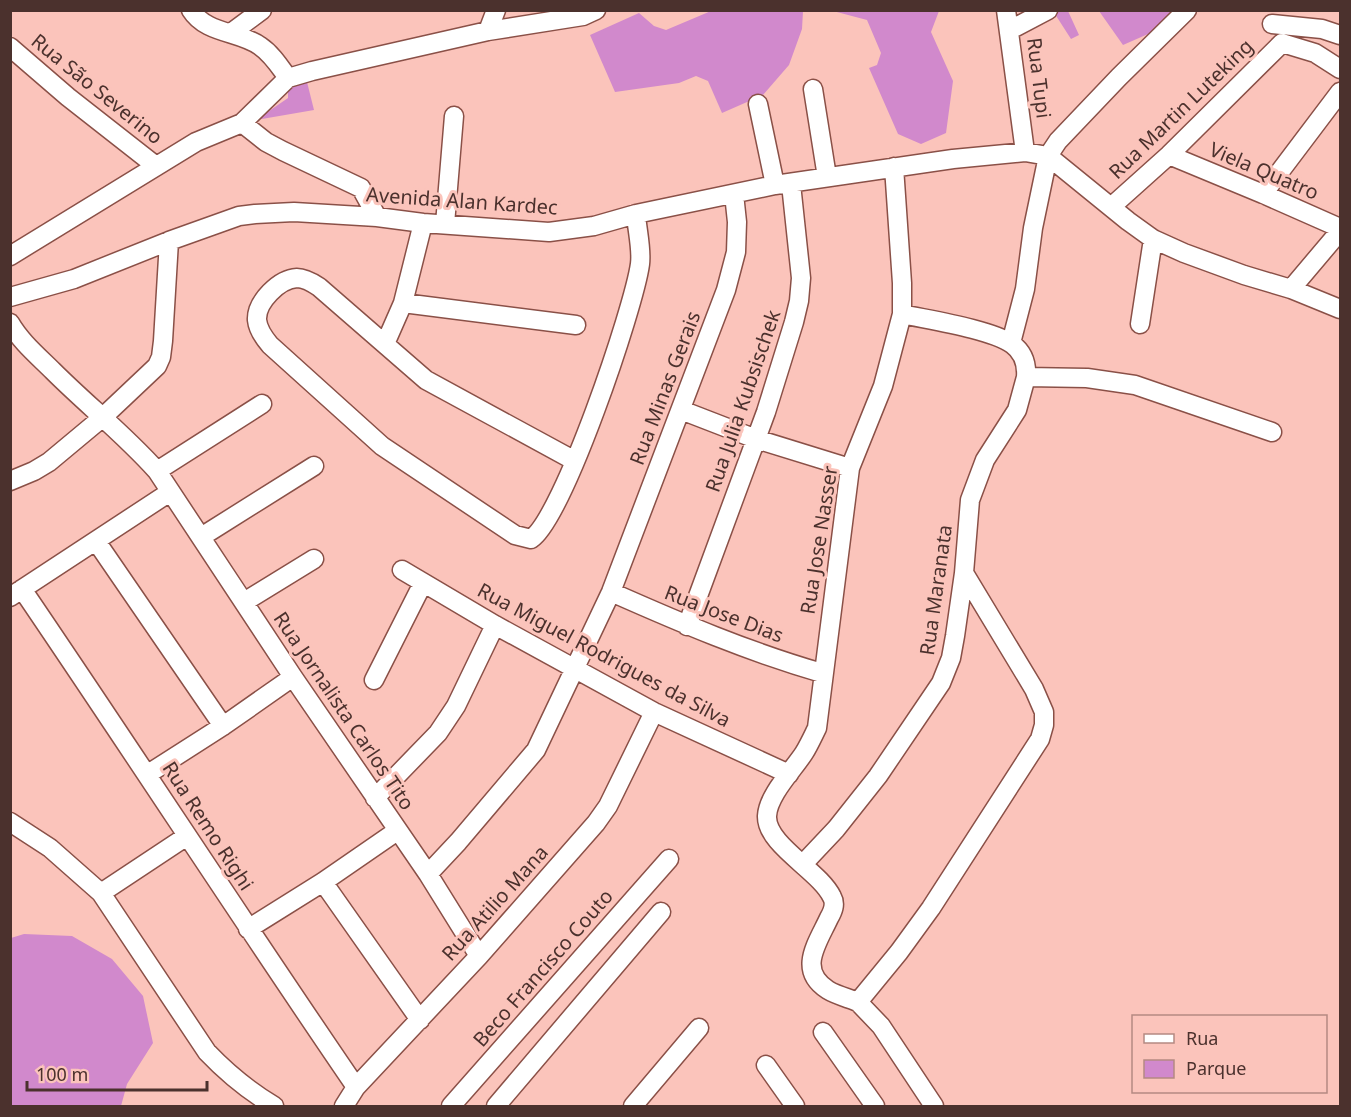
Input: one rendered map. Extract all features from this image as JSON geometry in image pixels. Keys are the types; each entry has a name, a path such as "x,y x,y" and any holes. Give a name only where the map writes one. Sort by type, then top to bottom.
{"street":[{"path":"191,10 206,25 260,46 288,78"},
{"path":"231,33 262,10"},
{"path":"488,31 496,10"},
{"path":"10,256 196,142 242,123 253,115 288,78 312,70 488,31 583,16 596,10"},
{"name":"Rua Tupi","path":"1006,10 1025,152"},
{"path":"1010,30 1048,10"},
{"path":"1011,343 1025,289 1048,156 1058,141 1112,84 1187,10"},
{"path":"1273,17 1341,35"},
{"path":"1273,17 1282,43 1315,53 1341,69"},
{"name":"Rua Martin Luteking","path":"1111,207 1169,155 1282,43"},
{"name":"Rua São Severino","path":"10,48 156,166"},
{"path":"813,89 827,177"},
{"path":"1263,194 1341,92"},
{"name":"Rua Julia Kubsischek","path":"687,626 766,412 799,301 801,278 783,185 758,104"},
{"path":"445,224 454,116"},
{"path":"242,123 283,152 361,188 377,217"},
{"name":"Avenida Alan Kardec","path":"10,297 74,279 239,216 294,212 549,232 594,226 636,214 827,177 1008,152 1048,156"},
{"name":"Viela Quatro","path":"1169,155 1263,194 1341,230"},
{"path":"1048,156 1153,239 1244,275 1291,289 1341,309"},
{"name":"Rua Jose Nasser","path":"858,1002 829,991 812,976 810,966 812,956 831,915 834,899 804,864 781,843 768,823 767,816 771,801 806,751 817,728 821,704 822,673 850,468 883,386 902,314 894,167"},
{"name":"Rua Minas Gerais","path":"428,874 536,750 611,592 726,290 736,252 737,222 734,194"},
{"path":"575,461 426,380 309,280 297,278 286,281 271,292 263,301 258,312 257,322 260,332 270,345 382,446 515,535 531,539 538,534 546,522 575,461 623,332 640,261 636,214"},
{"path":"385,344 403,303 423,223"},
{"path":"1291,289 1341,230"},
{"path":"1140,324 1153,239"},
{"path":"10,481 49,462 103,417 160,361 169,241"},
{"path":"403,303 576,325"},
{"path":"902,314 986,333 1011,343 1023,358 1026,365 1026,377 1087,378 1135,385 1272,432"},
{"name":"Rua Jornalista Carlos Tito","path":"10,323 28,346 138,450 157,471 428,874 479,956"},
{"name":"Rua Maranata","path":"804,864 836,829 878,776 941,682 951,658 964,573 970,500 985,460 1017,410 1026,377"},
{"path":"157,471 262,404"},
{"path":"681,410 756,440 850,468"},
{"path":"201,537 314,466"},
{"path":"16,593 170,492"},
{"path":"96,541 223,726"},
{"path":"244,602 314,559"},
{"name":"Rua Miguel Rodrigues da Silva","path":"402,570 495,625 654,712 789,774"},
{"path":"934,1107 880,1026 858,1002 931,908 1040,739 1044,725 1044,712 1034,689 964,573"},
{"path":"374,680 423,583"},
{"name":"Rua Jose Dias","path":"611,592 687,626 751,651 822,673"},
{"name":"Rua Remo Righi","path":"16,593 148,774 248,929 356,1087"},
{"path":"375,798 438,733 456,706 495,625"},
{"path":"148,774 223,726 293,676"},
{"name":"Rua Atilio Mana","path":"344,1107 356,1087 479,956 596,823 608,806 654,712"},
{"path":"10,822 50,848 101,893 207,1052 224,1070 274,1107"},
{"path":"248,929 397,831"},
{"path":"101,893 187,836"},
{"name":"Beco Francisco Couto","path":"451,1107 669,859"},
{"path":"322,882 420,1020"},
{"path":"496,1107 661,912"},
{"path":"633,1107 699,1028"},
{"path":"823,1032 875,1107"},
{"path":"766,1065 795,1107"}],"green space":[{"path":"711,11 803,11 802,29 789,65 763,95 722,113 708,81 696,76 679,83 615,92 590,35 639,13 654,26 666,30"},
{"path":"833,11 939,11 931,32 953,81 946,133 921,144 898,134 869,68 877,65 881,53 867,20"},
{"path":"1053,11 1068,11 1079,35 1071,39"},
{"path":"1099,11 1180,11 1164,27 1123,45"},
{"path":"307,82 314,110 256,120 288,98 288,87"},
{"path":"24,934 72,936 112,959 143,996 153,1043 127,1084 121,1106 12,1106 10,1093 11,938"}]}
